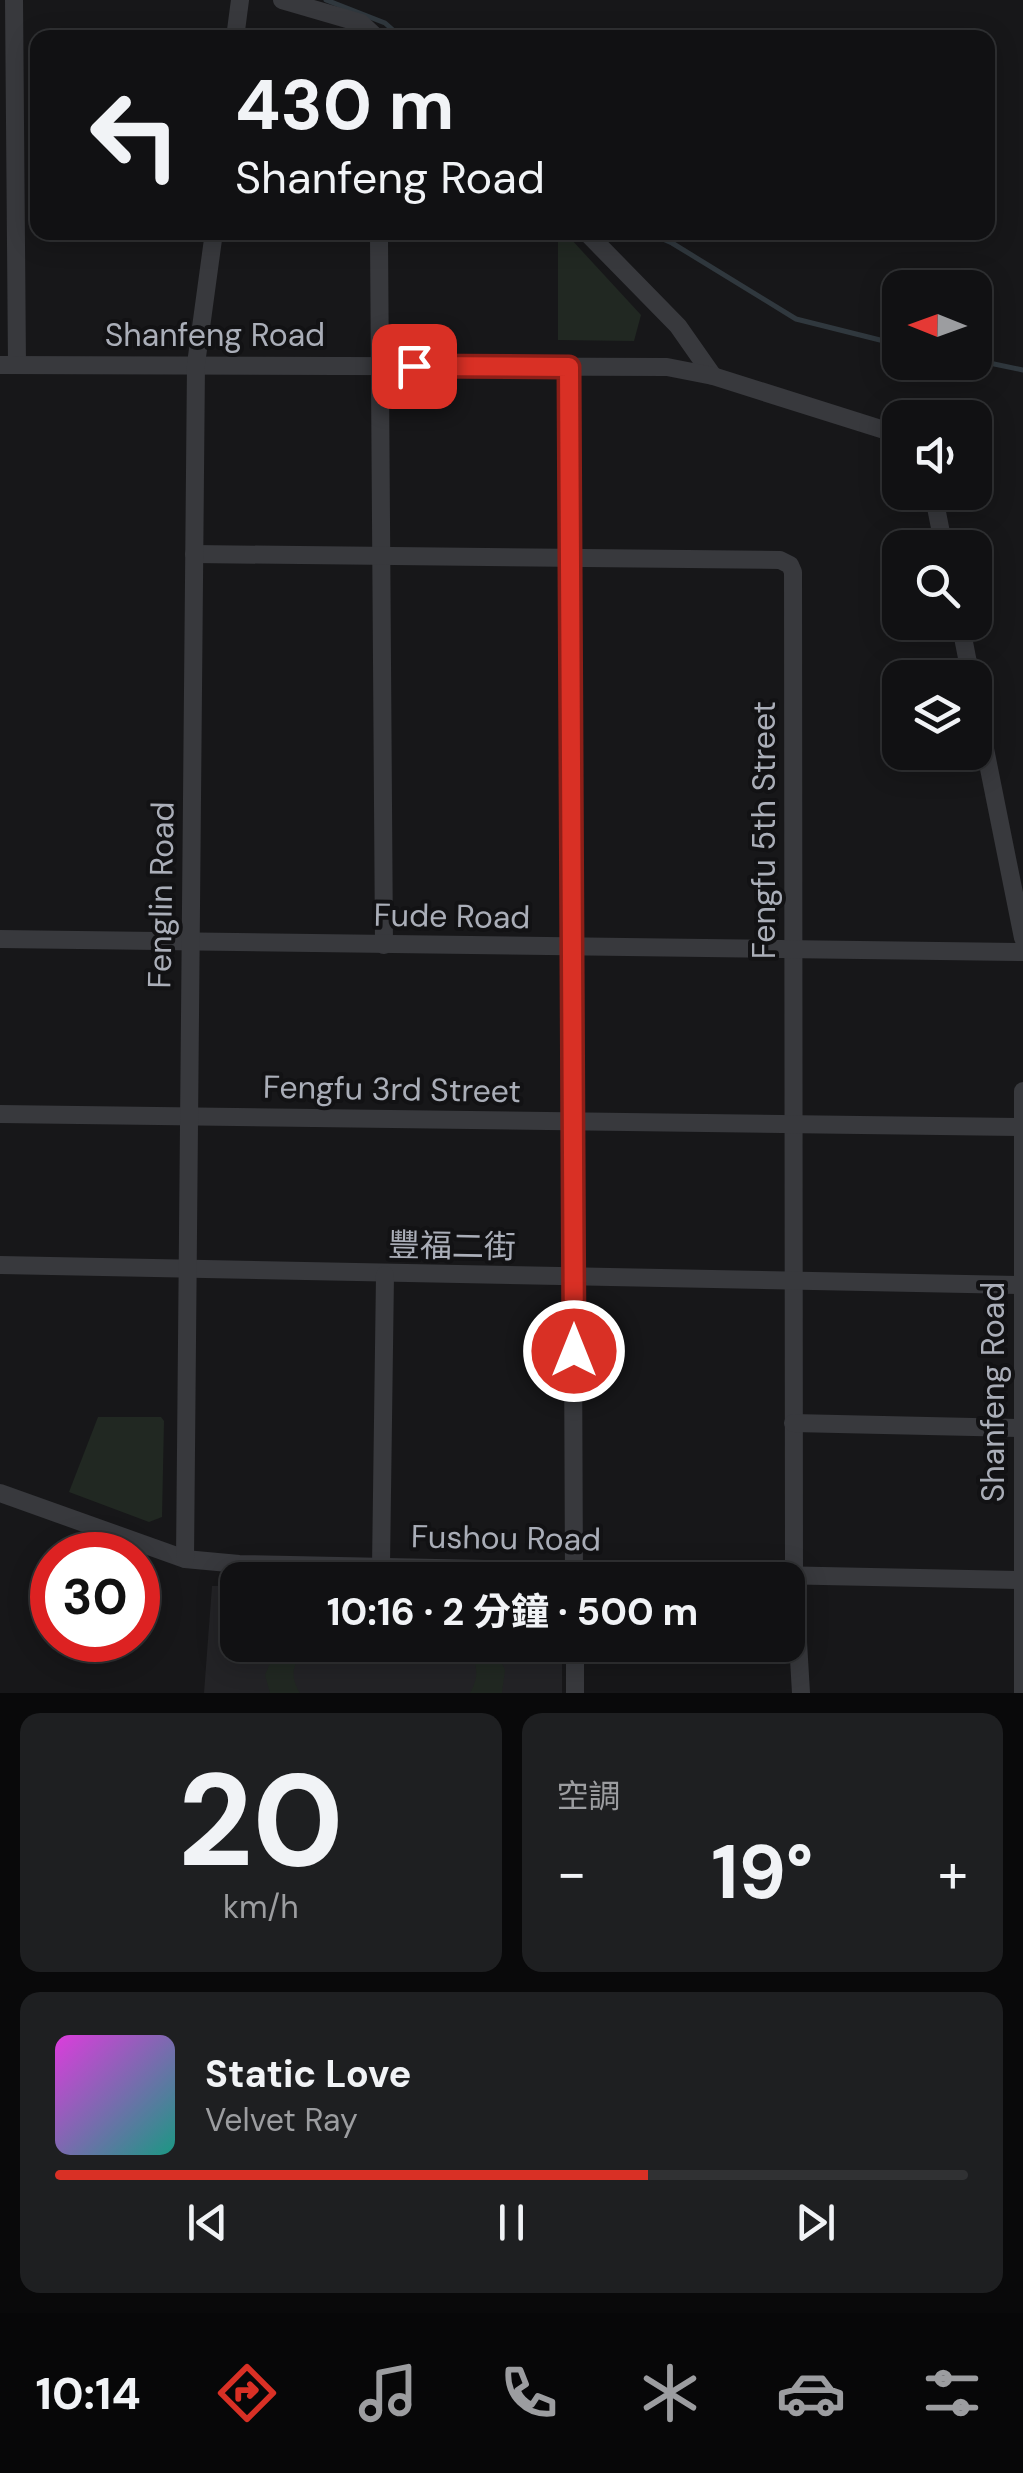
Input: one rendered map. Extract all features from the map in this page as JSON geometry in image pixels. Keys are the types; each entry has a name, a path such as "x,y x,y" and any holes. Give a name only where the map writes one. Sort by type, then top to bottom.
{"street":[{"path":"8,365 7,60 14,0"},
{"path":"237,30 240,0"},
{"path":"282,0 360,23 368,30"},
{"name":"Fenglin Road","path":"185,1559 196,364 213,240"},
{"path":"379,240 384,944"},
{"path":"594,240 678,326 712,376"},
{"name":"Shanfeng Road","path":"8,365 666,368 712,376 882,429"},
{"path":"569,367 574,1562"},
{"name":"Fengfu 5th Street","path":"194,554 780,560 790,566 794,592 794,1562"},
{"path":"989,770 1023,938"},
{"name":"Fude Road","path":"0,939 1023,952"},
{"name":"Shanfeng Road","path":"1023,1090 1023,1693"},
{"name":"Fengfu 3rd Street","path":"0,1114 1023,1127"},
{"name":"豐福二街","path":"0,1265 1023,1286"},
{"path":"380,1562 385,1275"},
{"path":"793,1424 1023,1428"},
{"name":"Fushou Road","path":"0,1493 185,1559 220,1562"},
{"name":"Fushou Road","path":"805,1574 1023,1580"},
{"path":"575,1662 575,1693"},
{"name":"Fengfu 5th Street","path":"798,1662 800,1693"}],"shaded area":[{"path":"572,240 641,315 634,341 558,340 558,242"},
{"path":"98,1417 161,1417 164,1421 162,1517 149,1522 69,1492"},
{"path":"212,1586 220,1586 220,1662 562,1662 562,1693 204,1693"},
{"path":"271,1662 298,1662 294,1679 300,1693 270,1693 265,1675"},
{"path":"474,1662 501,1662 505,1670 502,1693 470,1693"}],"waterway":[{"path":"326,0 385,23 393,30"},
{"path":"665,240 796,319 882,340"},
{"path":"992,364 1023,370"}],"route":[{"path":"414,366 569,367 574,1351"}]}
